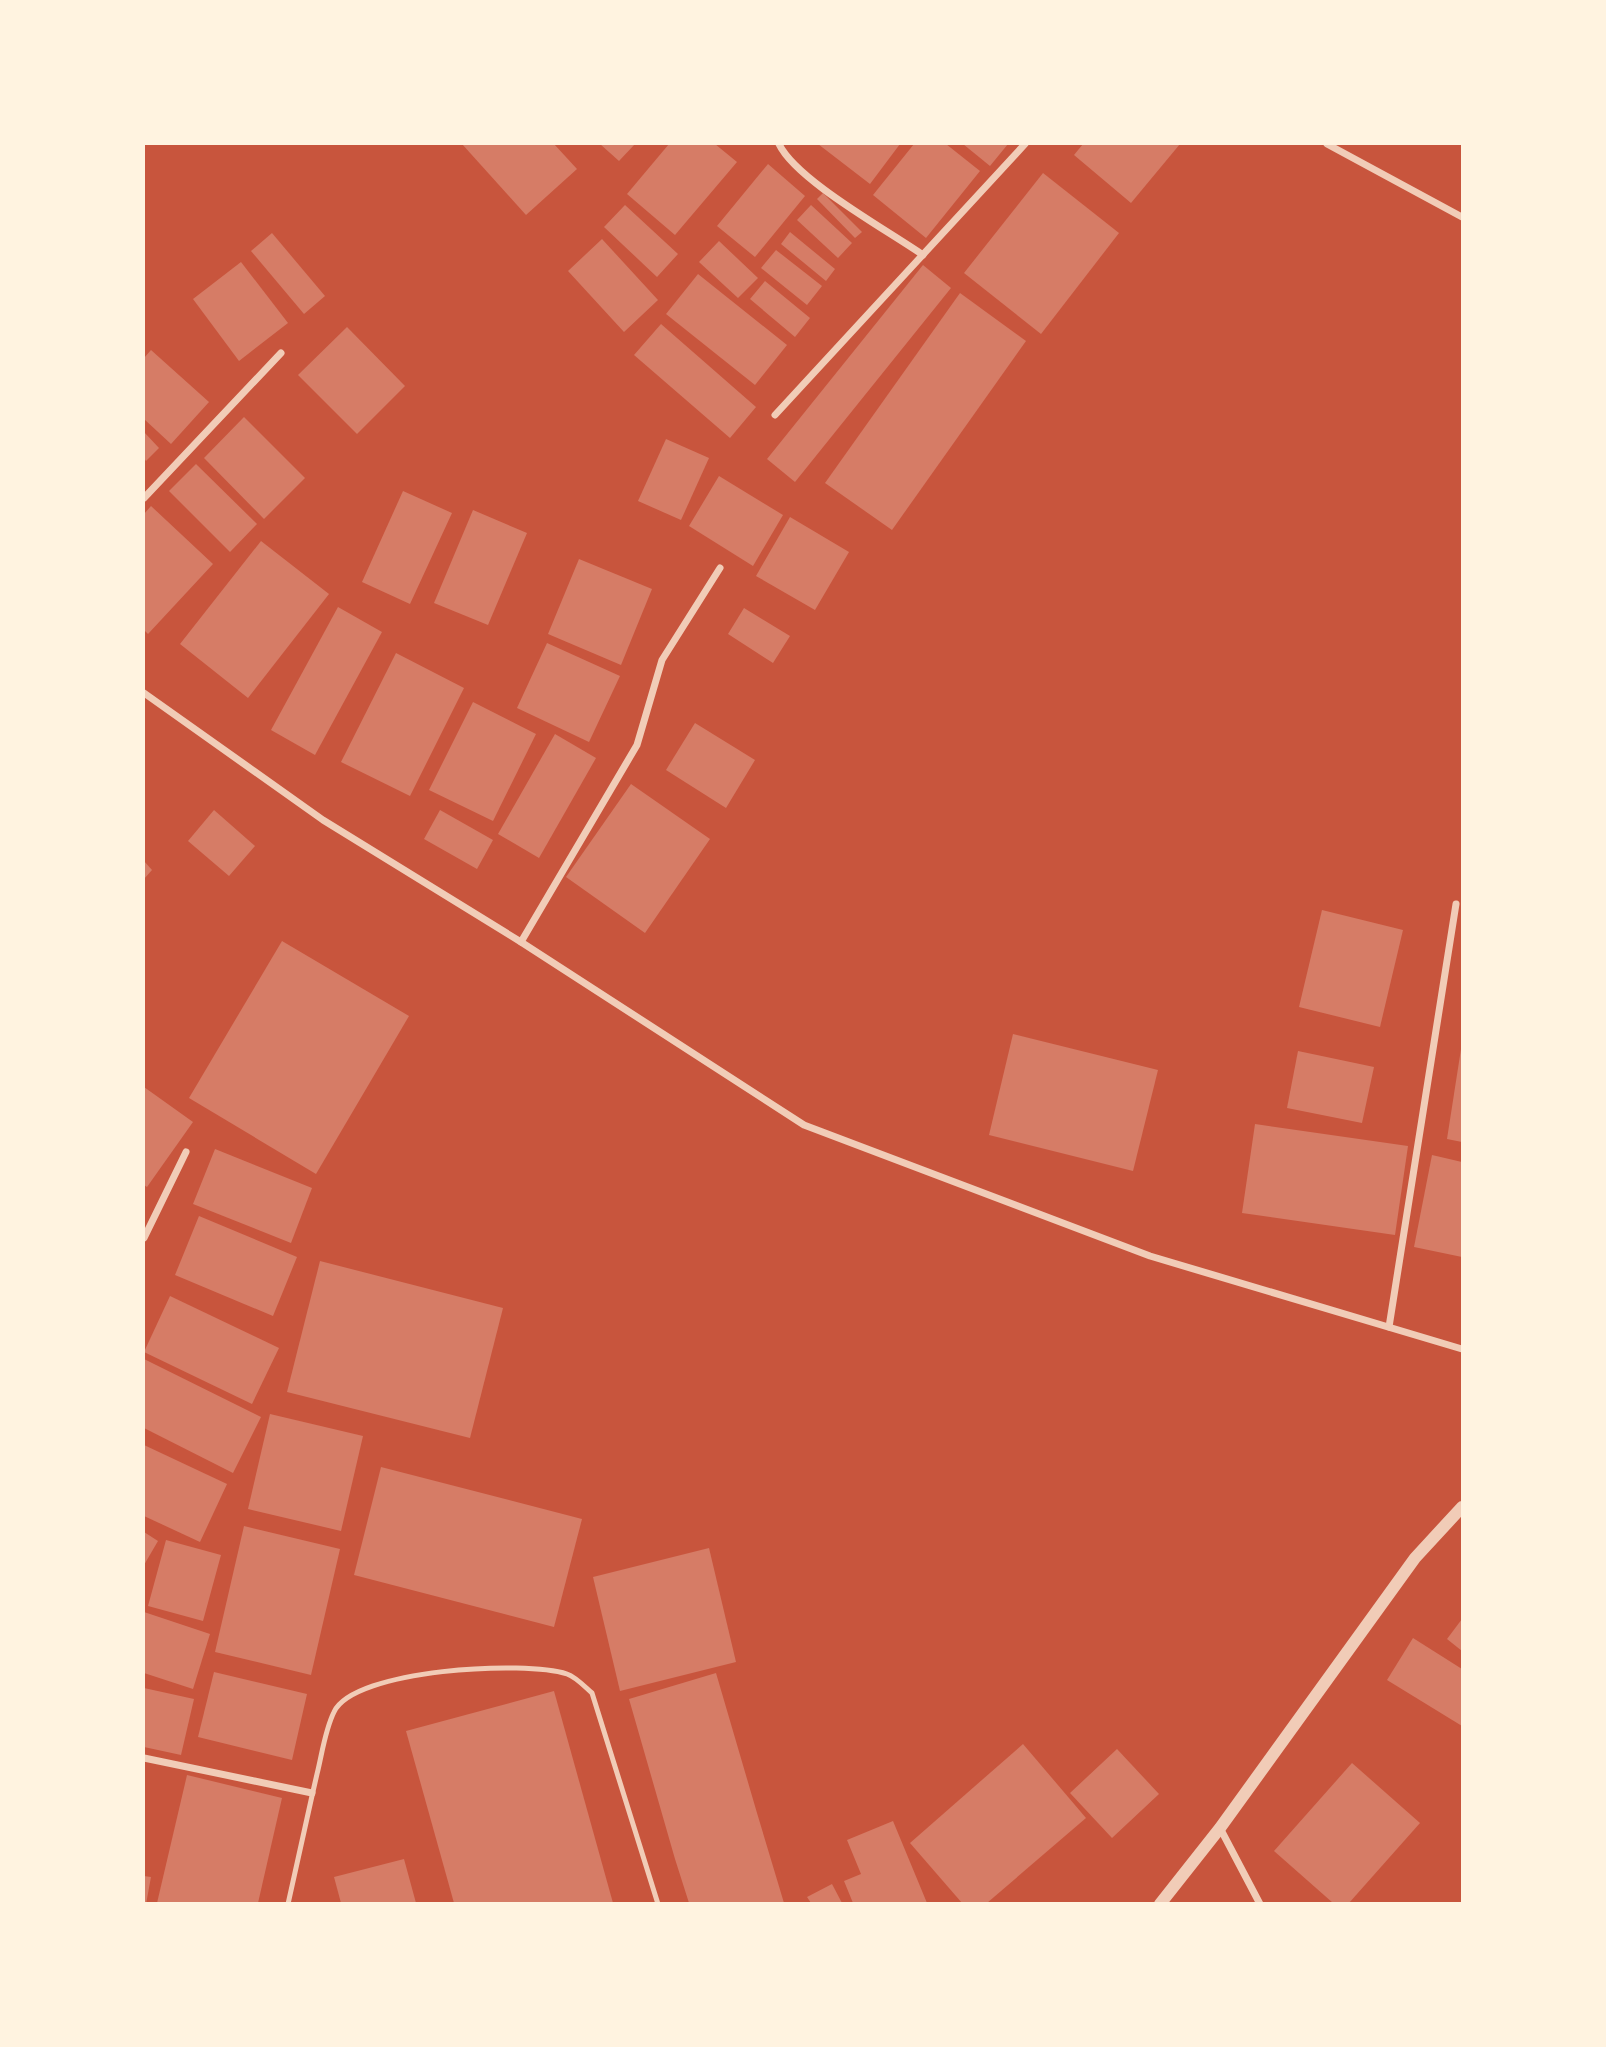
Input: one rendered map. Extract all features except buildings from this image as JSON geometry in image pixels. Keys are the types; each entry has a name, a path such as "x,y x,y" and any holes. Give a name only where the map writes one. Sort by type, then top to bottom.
{"street":[{"path":"779,144 804,175 923,255"},
{"path":"775,415 1025,144"},
{"path":"1327,144 1462,217"},
{"path":"144,498 281,353"},
{"path":"521,942 637,745 662,660 720,568"},
{"path":"144,693 323,820 521,942 804,1125 1150,1256 1462,1349"},
{"path":"1389,1327 1456,904"},
{"path":"144,1238 186,1152"},
{"path":"1160,1903 1220,1828 1415,1559 1462,1507"},
{"path":"144,1758 313,1793"},
{"path":"1220,1828 1260,1903"}],"lane":[{"path":"288,1903 334,1710 357,1692 407,1676 470,1669 536,1668 569,1675 592,1693 658,1903"}]}
